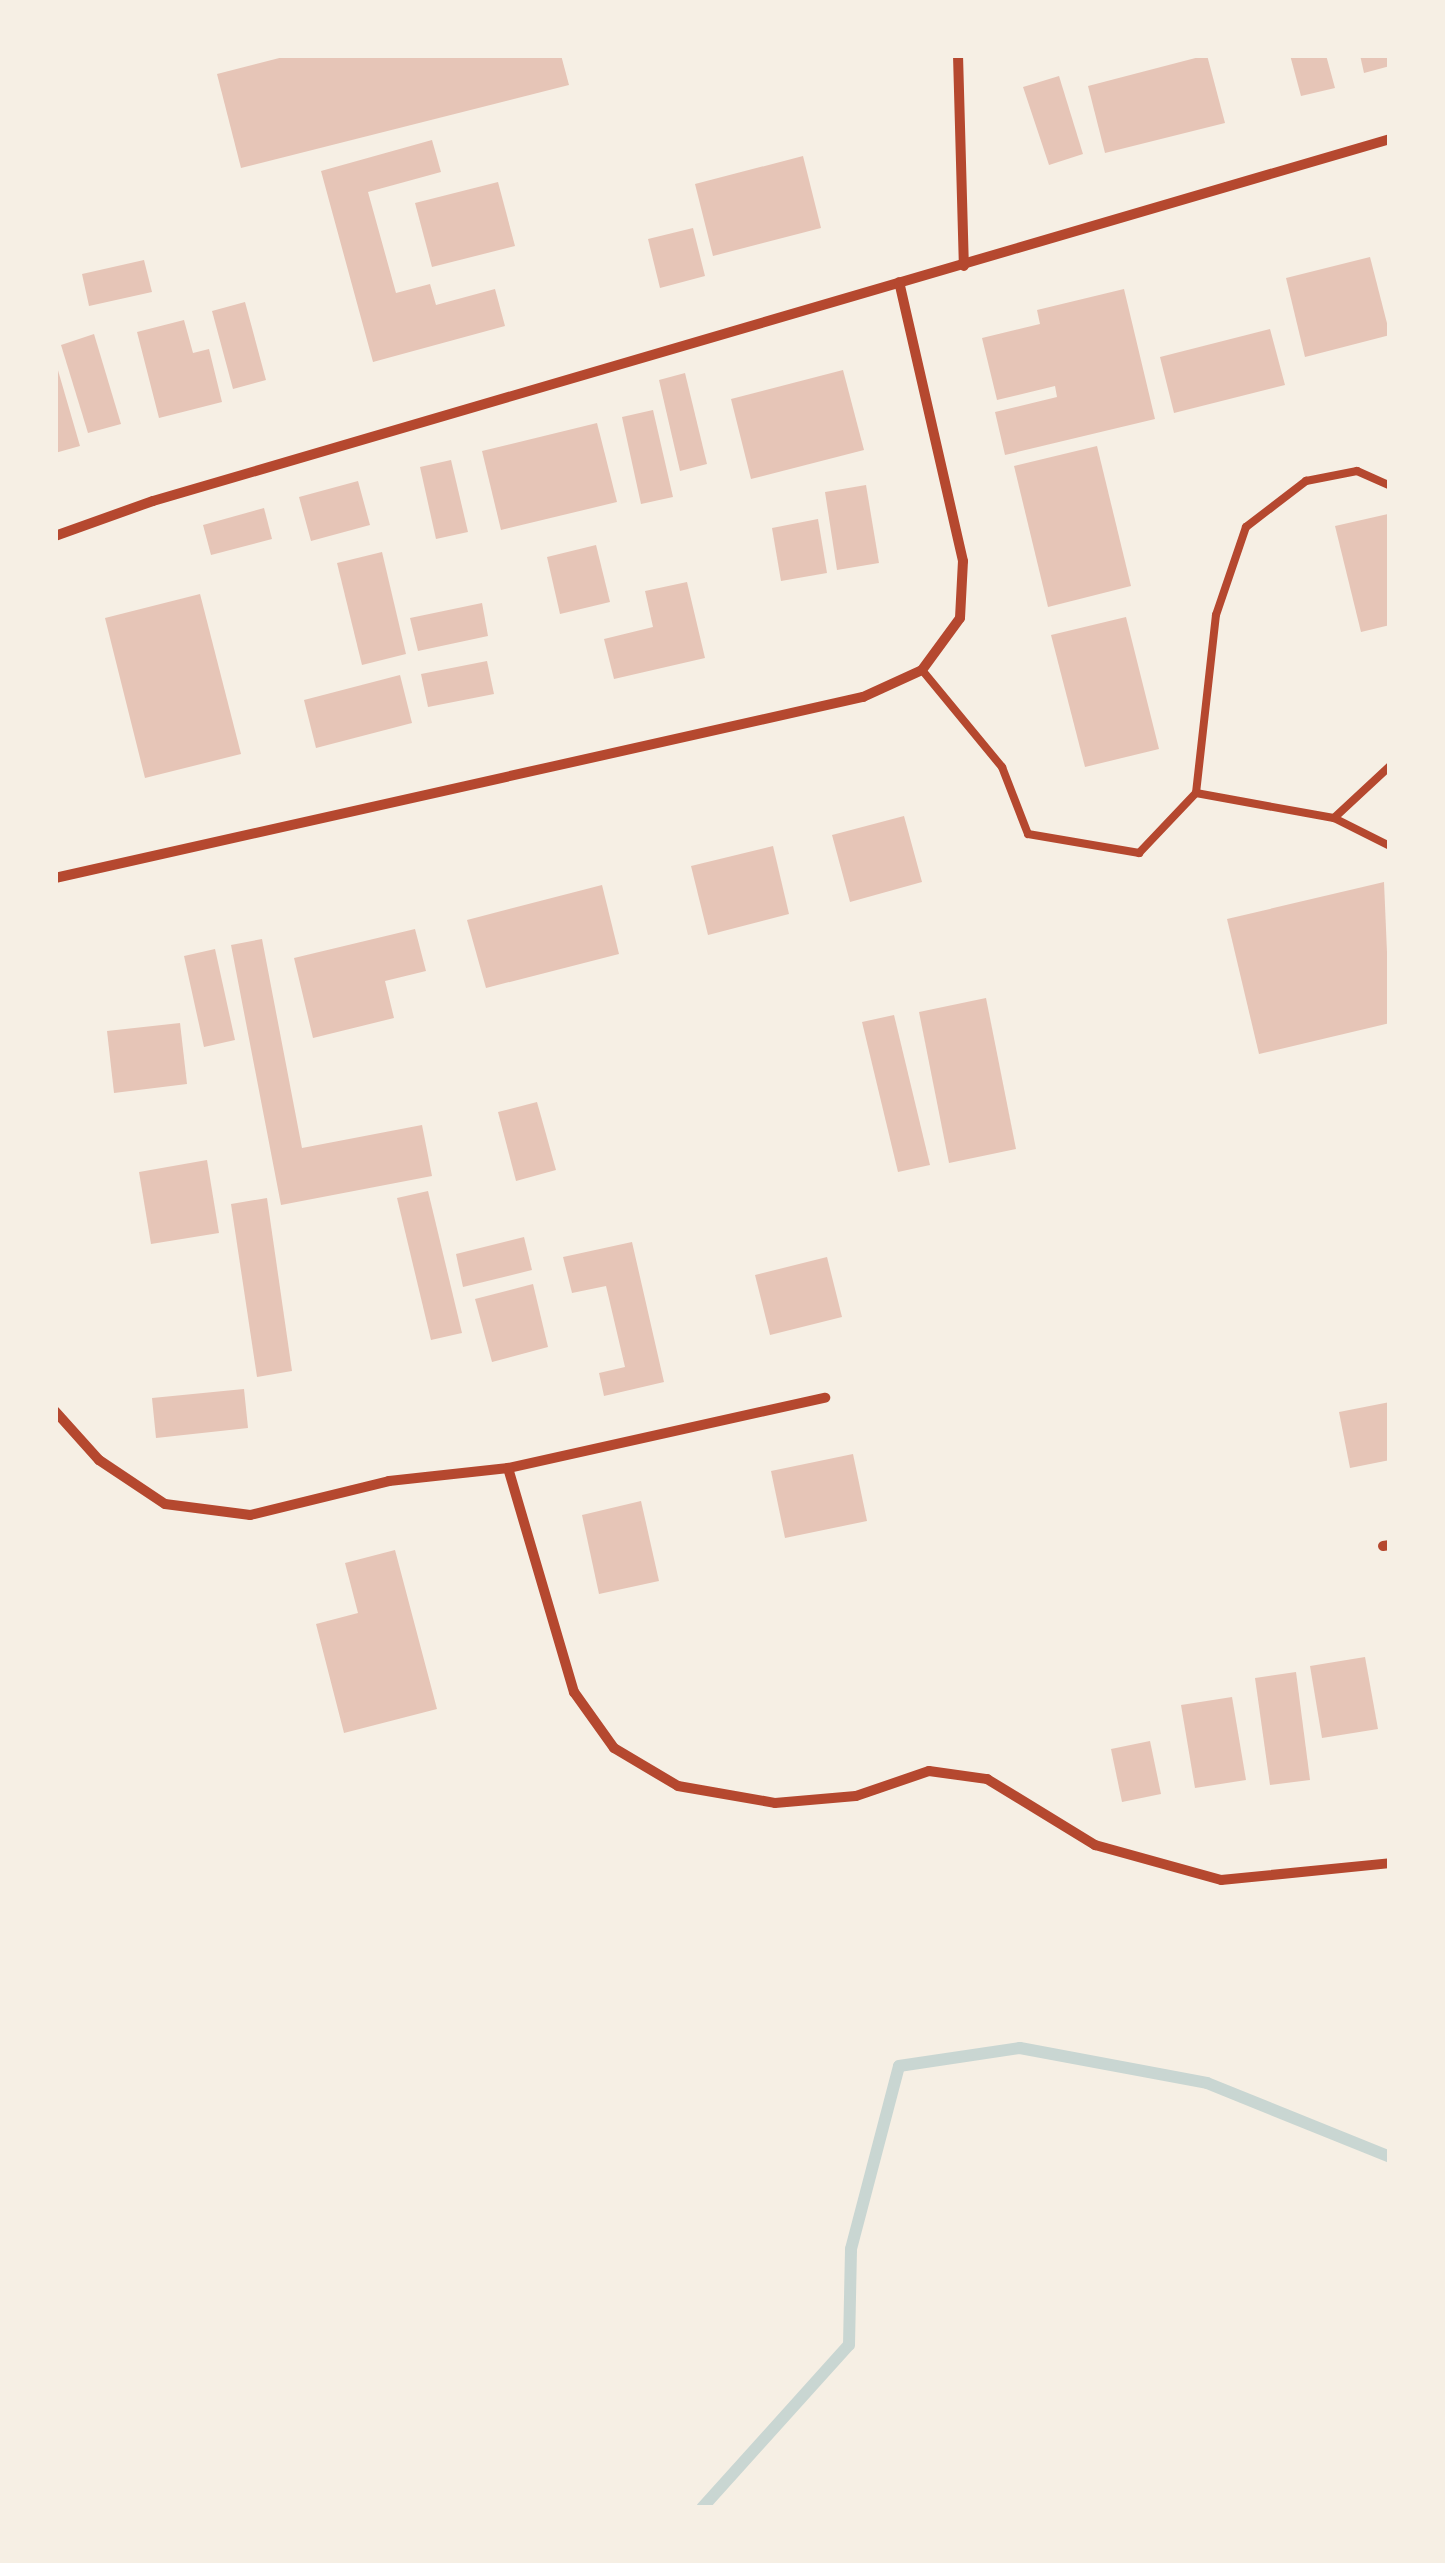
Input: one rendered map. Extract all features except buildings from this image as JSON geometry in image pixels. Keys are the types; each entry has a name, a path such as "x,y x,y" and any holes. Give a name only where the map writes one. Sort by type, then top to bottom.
{"street":[{"path":"958,55 965,139 964,266"},
{"path":"55,536 172,495 1390,140"},
{"path":"56,880 863,697 922,670 960,618 963,561 899,282"},
{"path":"55,1411 99,1460 166,1504 250,1515 388,1481 508,1468 826,1398"},
{"path":"508,1468 574,1692 614,1748 678,1786 775,1803 856,1796 929,1771 986,1779 1095,1845 1221,1880 1390,1862"}],"lane":[{"path":"922,670 1002,766 1028,834 1139,853 1196,793 1216,616 1246,527 1306,481 1357,471 1390,486"},
{"path":"1334,818 1390,766"},
{"path":"1196,793 1334,818 1390,846"}],"waterway":[{"path":"702,2508 849,2345 851,2249 899,2066 1020,2048 1207,2083 1390,2157"}]}
